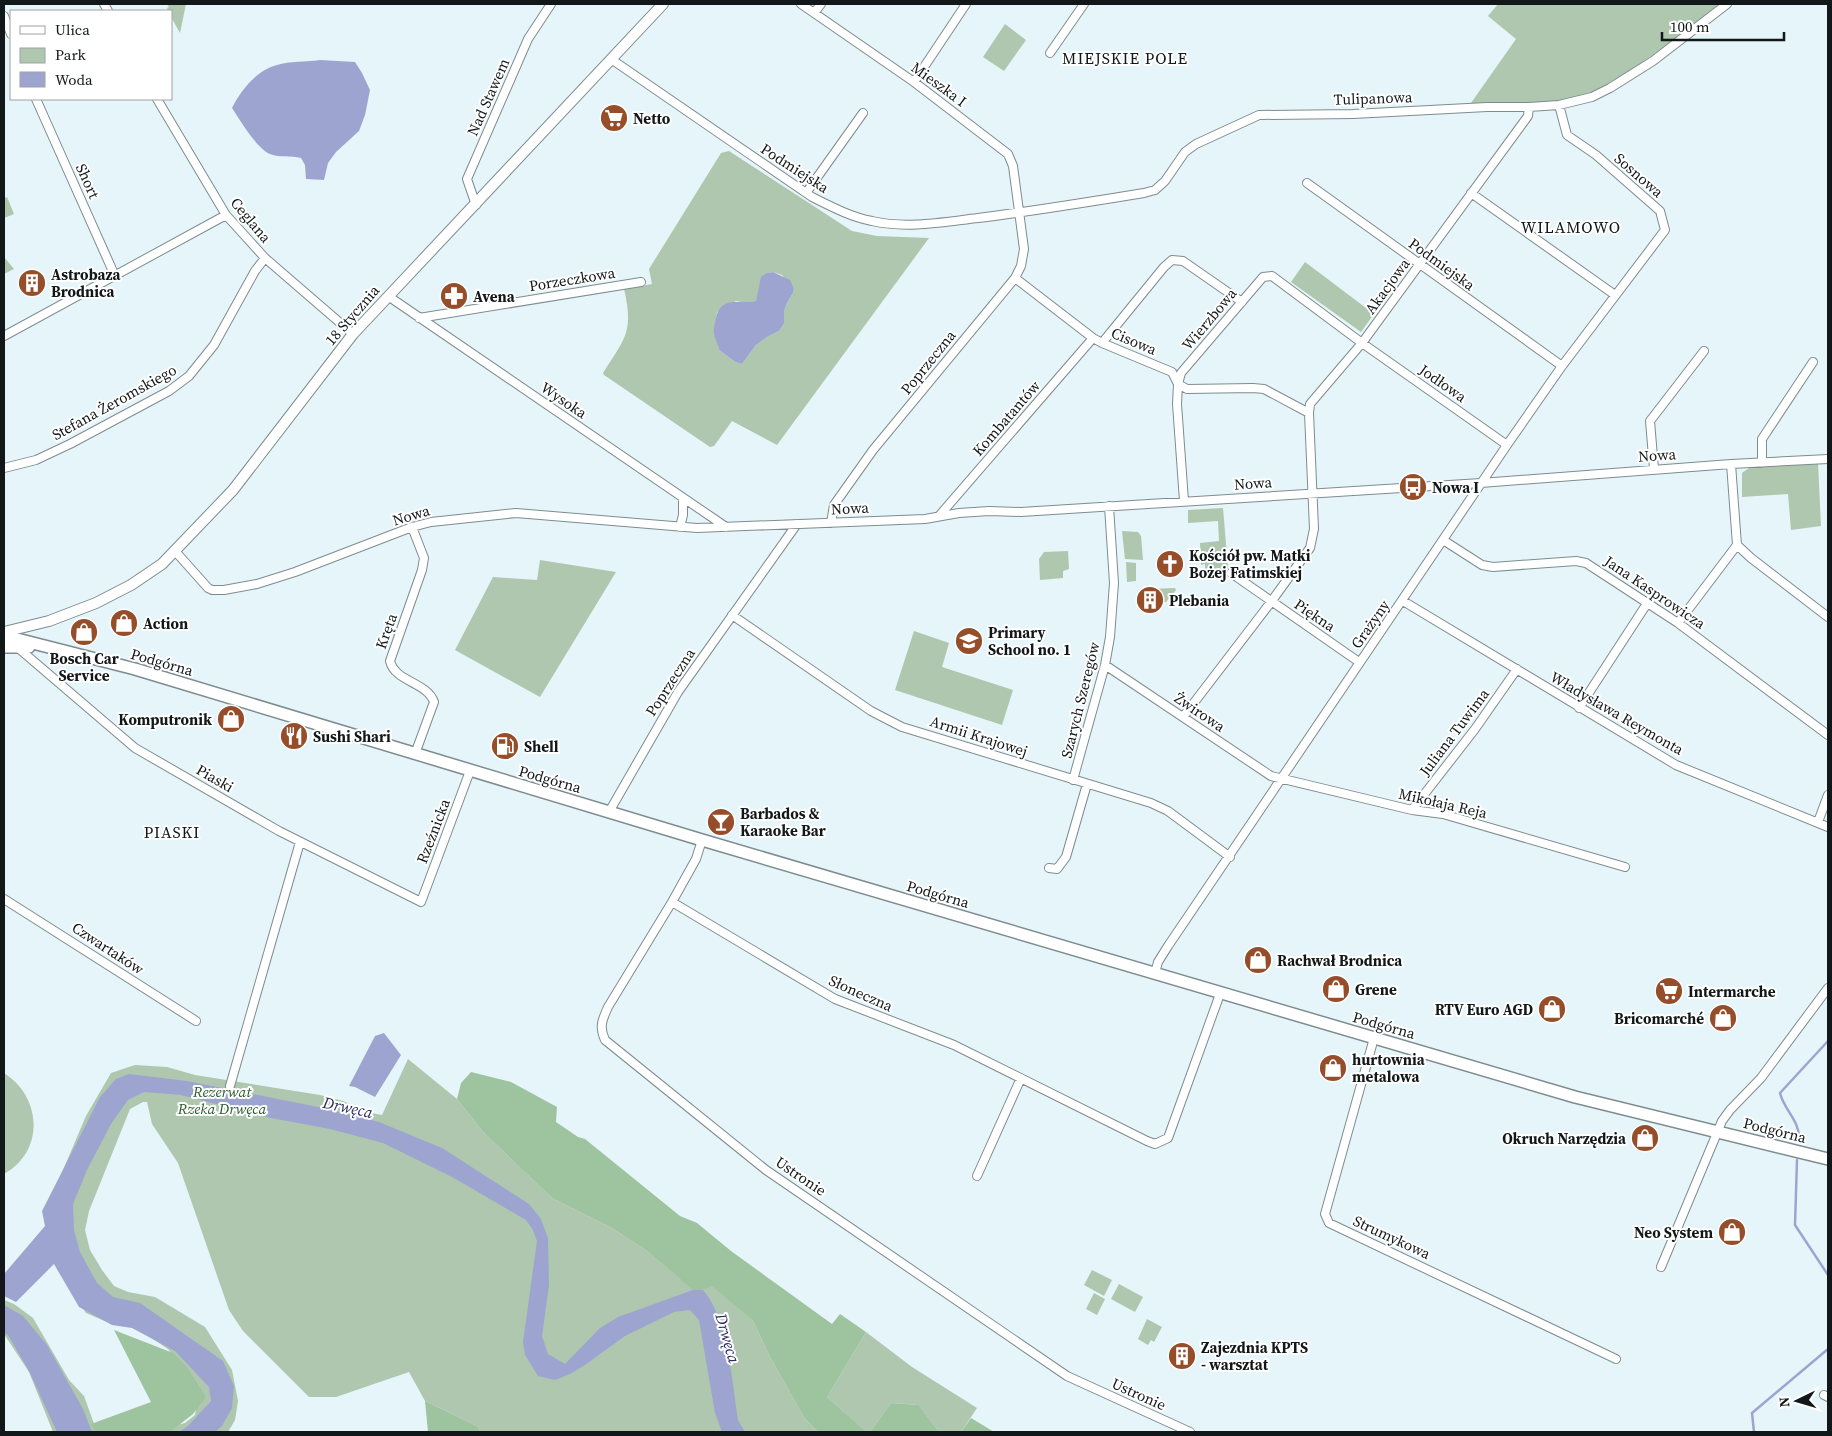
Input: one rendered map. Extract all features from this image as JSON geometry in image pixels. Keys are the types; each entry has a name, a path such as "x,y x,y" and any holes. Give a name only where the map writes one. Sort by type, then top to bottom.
{"main road":[{"name":"Podgórna","path":"11,644 42,646 136,669 470,771 1155,973 1220,994 1575,1097 1828,1159"}],"street":[{"name":"Nad Stawem","path":"476,205 467,179 528,39 550,4"},
{"name":"18 Stycznia","path":"4,632 49,620 96,604 155,569 175,552 233,490 353,334 476,205 662,4"},
{"name":"Mieszka I","path":"801,4 914,82 1008,154 1013,166 1020,212"},
{"path":"814,13 821,4"},
{"path":"914,82 966,4"},
{"path":"1050,53 1084,4"},
{"name":"Tulipanowa","path":"1020,212 1155,190 1165,182 1184,152 1196,144 1259,115 1353,114 1487,107 1529,107 1559,105 1592,96 1610,88 1653,61 1727,4"},
{"path":"4,16 10,31"},
{"name":"Podmiejska","path":"611,59 806,193 846,214 894,225 922,225 1020,212"},
{"name":"Short","path":"36,100 115,276"},
{"name":"Ceglana","path":"158,100 226,216 264,258 353,334"},
{"name":"Sosnowa","path":"1559,105 1567,135 1596,155 1660,211 1665,230 1615,295"},
{"name":"Akacjowa","path":"1309,413 1310,404 1362,343 1528,116 1529,107"},
{"path":"806,193 863,113"},
{"name":"Podmiejska","path":"1307,183 1562,366"},
{"path":"1471,192 1615,295"},
{"name":"Poprzeczna","path":"832,523 834,505 873,450 1015,278 1021,266 1024,249 1020,212"},
{"path":"4,336 226,216"},
{"name":"Stefana Żeromskiego","path":"4,468 36,460 70,444 169,391 189,376 214,346 264,258"},
{"path":"1102,343 1164,267 1172,260 1182,261 1242,302"},
{"name":"Wierzbowa","path":"1184,501 1177,404 1178,384 1181,373 1263,277 1272,276 1362,343"},
{"name":"Cisowa","path":"1015,278 1093,338 1172,372 1178,384"},
{"name":"Porzeczkowa","path":"419,318 640,282"},
{"name":"Grażyny","path":"1155,973 1158,962 1359,662 1403,601 1507,444 1615,295"},
{"name":"Wysoka","path":"388,296 726,527"},
{"name":"Kombatantów","path":"940,516 1093,338"},
{"name":"Jodłowa","path":"1362,343 1507,444"},
{"path":"1654,469 1650,421 1704,351"},
{"path":"1762,463 1762,439 1813,362"},
{"path":"1178,384 1187,389 1264,389 1309,413 1314,529 1310,548 1183,717"},
{"name":"Nowa","path":"175,552 208,588 218,590 257,584 295,572 412,527 431,522 516,513 548,514 642,525 680,527 832,523 925,519 990,510 1021,512 1828,459"},
{"path":"1678,623 1737,545 1731,464"},
{"path":"680,527 684,514 683,498"},
{"name":"Szarych Szeregów","path":"1073,780 1105,665 1110,637 1114,583 1109,506"},
{"name":"Poprzeczna","path":"609,812 678,692 798,524"},
{"name":"Kręta","path":"412,527 424,558 422,570 390,661 393,669 430,694 434,702 415,754"},
{"name":"Jana Kasprowicza","path":"1443,540 1482,565 1576,561 1586,563 1678,623 1828,735"},
{"path":"1737,545 1751,558 1828,617"},
{"name":"Piękna","path":"1231,573 1359,662"},
{"name":"Władysława Reymonta","path":"1403,601 1676,765 1828,827"},
{"path":"1579,708 1648,602"},
{"name":"Armii Krajowej","path":"732,615 871,711 902,727 1151,804 1168,811 1230,856"},
{"name":"18 Stycznia","path":"11,644 49,620"},
{"name":"Piaski","path":"11,644 135,748 300,842 420,902"},
{"name":"Żwirowa","path":"1105,665 1271,776 1281,779"},
{"name":"Juliana Tuwima","path":"1412,810 1475,729 1517,670"},
{"name":"Rzeźnicka","path":"420,902 470,771"},
{"name":"Mikołaja Reja","path":"1281,779 1412,810 1443,814 1625,867"},
{"path":"1049,868 1057,869 1066,856 1087,784"},
{"path":"1818,822 1828,795"},
{"name":"Ustronie","path":"702,840 696,859 672,902 608,1007 601,1023 600,1031 605,1040 766,1170 1067,1376 1190,1432"},
{"path":"230,1086 300,842"},
{"name":"Czwartaków","path":"4,899 196,1022"},
{"name":"Słoneczna","path":"672,902 835,999 954,1045 1155,1144 1168,1138 1220,994"},
{"path":"1661,1267 1722,1121 1761,1078 1828,988"},
{"name":"Strumykowa","path":"1374,1038 1325,1214 1329,1223 1616,1359"},
{"path":"977,1176 1021,1078"}],"green space":[{"path":"167,4 186,4 180,33 172,19 172,10 168,10 169,7"},
{"path":"1498,4 1719,4 1633,69 1595,91 1554,105 1471,103 1516,39 1488,16"},
{"path":"1005,24 1026,40 1004,71 983,57"},
{"path":"729,151 852,231 877,236 929,238 777,445 732,421 714,446 710,447 603,373 626,334 628,315 624,289 652,284 649,269 721,153","holes":["773,272 782,275 794,289 784,311 783,323 779,331 756,345 742,364 735,362 719,350 714,334 717,312 736,301 747,303 756,301 767,273"]},
{"path":"7,197 14,214 4,218 4,198"},
{"path":"4,257 14,269 4,274"},
{"path":"1305,262 1374,314 1361,332 1291,282"},
{"path":"1818,463 1821,526 1791,530 1788,494 1742,497 1742,473 1749,468"},
{"path":"1223,508 1228,568 1218,580 1205,573 1205,564 1201,565 1200,543 1219,541 1218,521 1188,523 1188,510"},
{"path":"1122,531 1138,532 1141,536 1143,560 1125,559"},
{"path":"1068,551 1069,569 1063,571 1063,578 1040,580 1039,559 1044,552"},
{"path":"540,560 616,572 540,697 455,650 493,577 537,580"},
{"path":"1126,562 1136,563 1136,581 1127,582"},
{"path":"1175,588 1176,590 1166,602 1161,602 1150,592 1150,589"},
{"path":"914,631 949,643 942,667 1013,690 1002,725 895,690"},
{"name":"Rezerwat Rzeka Drwęca","path":"408,1059 457,1099 484,1133 552,1198 610,1227 647,1251 684,1282 712,1285 753,1321 770,1357 805,1419 818,1432 481,1432 477,1426 425,1401 409,1372 336,1397 309,1397 243,1331 229,1310 178,1163 152,1124 147,1102 143,1102 130,1109 89,1211 85,1230 90,1250 114,1286 128,1292 155,1297 205,1327 232,1370 238,1401 235,1420 228,1432 161,1432 165,1428 185,1423 195,1415 199,1391 168,1349 133,1326 107,1322 86,1313 57,1269 51,1214 63,1170 86,1116 111,1073 135,1065 167,1067 195,1075 320,1095 382,1115"},
{"path":"471,1072 511,1082 557,1107 556,1122 578,1137 585,1139 680,1216 697,1223 731,1251 832,1324 840,1314 866,1332 827,1397 867,1432 818,1432 805,1419 770,1357 753,1321 712,1286 703,1290 693,1290 647,1251 610,1227 552,1198 484,1133 457,1099 461,1083"},
{"path":"4,1073 17,1083 26,1096 32,1109 34,1124 27,1152 17,1164 4,1174"},
{"path":"1092,1270 1112,1280 1104,1296 1084,1285"},
{"path":"1119,1284 1143,1297 1135,1312 1111,1299"},
{"path":"1094,1293 1105,1299 1097,1315 1086,1309"},
{"path":"4,1300 14,1304 33,1318 69,1380 84,1396 97,1432 53,1432 29,1372 4,1334"},
{"path":"1147,1319 1162,1327 1154,1342 1151,1340 1148,1345 1138,1339"},
{"path":"114,1330 173,1353 186,1366 206,1397 193,1414 170,1432 95,1432 91,1424 151,1402"},
{"path":"866,1332 912,1367 977,1408 961,1432 939,1432 919,1405 891,1403 870,1432 867,1432 827,1397"},
{"path":"425,1401 477,1426 481,1432 428,1432"},
{"path":"891,1403 919,1405 939,1432 870,1432"},
{"path":"971,1418 994,1432 961,1432"}],"water":[{"path":"320,60 355,62 370,90 365,115 359,131 336,152 328,163 324,180 306,179 305,165 301,158 274,155 265,151 249,134 232,108 250,82 263,71 282,64"},
{"path":"773,272 790,280 794,289 784,311 784,323 779,331 756,345 742,364 735,362 719,350 715,338 714,328 718,311 722,306 732,302 756,301 761,277"},
{"path":"384,1033 401,1055 375,1097 349,1086 375,1036"},
{"path":"129,1074 187,1081 323,1108 379,1122 442,1148 529,1204 541,1219 548,1238 549,1285 542,1336 548,1354 565,1364 600,1328 618,1317 693,1290 703,1290 718,1317 723,1333 728,1351 738,1420 745,1432 722,1432 715,1413 699,1320 690,1310 674,1312 625,1336 570,1374 555,1380 538,1376 525,1355 523,1342 537,1241 533,1230 526,1220 454,1178 383,1143 330,1129 271,1118 181,1095 144,1092 128,1100 111,1124 87,1170 73,1204 74,1230 80,1252 97,1283 113,1297 140,1303 223,1361 234,1386 232,1408 222,1426 215,1432 179,1432 188,1426 211,1401 209,1387 175,1351 132,1328 112,1325 79,1307 54,1264 16,1302 4,1296 4,1274 45,1226 42,1211 100,1097 116,1079"},
{"path":"4,1305 23,1316 47,1345 83,1409 92,1432 57,1432 29,1371 8,1335 4,1333"}],"waterway":[{"path":"1799,1139 1797,1127 1780,1093 1828,1041"},
{"path":"1797,1160 1795,1225 1828,1275"},
{"path":"1754,1432 1752,1413 1828,1349"}],"place":[{"name":"Netto","path":"614,118"},
{"name":"Astrobaza Brodnica","path":"32,283"},
{"name":"Avena","path":"454,296"},
{"name":"Nowa I","path":"1413,487"},
{"name":"Kościół pw. Matki Bożej Fatimskiej","path":"1170,564"},
{"name":"Plebania","path":"1150,600"},
{"name":"Action","path":"124,623"},
{"name":"Bosch Car Service","path":"84,632"},
{"name":"Primary School no. 1","path":"969,641"},
{"name":"Komputronik","path":"231,719"},
{"name":"Sushi Shari","path":"294,736"},
{"name":"Shell","path":"505,746"},
{"name":"Barbados & Karaoke Bar","path":"721,822"},
{"name":"Rachwał Brodnica","path":"1258,960"},
{"name":"Grene","path":"1336,989"},
{"name":"Intermarche","path":"1669,991"},
{"name":"RTV Euro AGD","path":"1552,1009"},
{"name":"Bricomarché","path":"1723,1018"},
{"name":"hurtownia metalowa","path":"1333,1068"},
{"name":"Okruch Narzędzia","path":"1645,1138"},
{"name":"Neo System","path":"1732,1232"},
{"name":"Zajezdnia KPTS - warsztat","path":"1182,1356"}],"district":[{"name":"MIEJSKIE POLE","path":"1125,58"},
{"name":"WILAMOWO","path":"1571,227"},
{"name":"PIASKI","path":"172,832"}],"water label":[{"name":"Drwęca","path":"348,1107"},
{"name":"Drwęca","path":"728,1338"}]}
